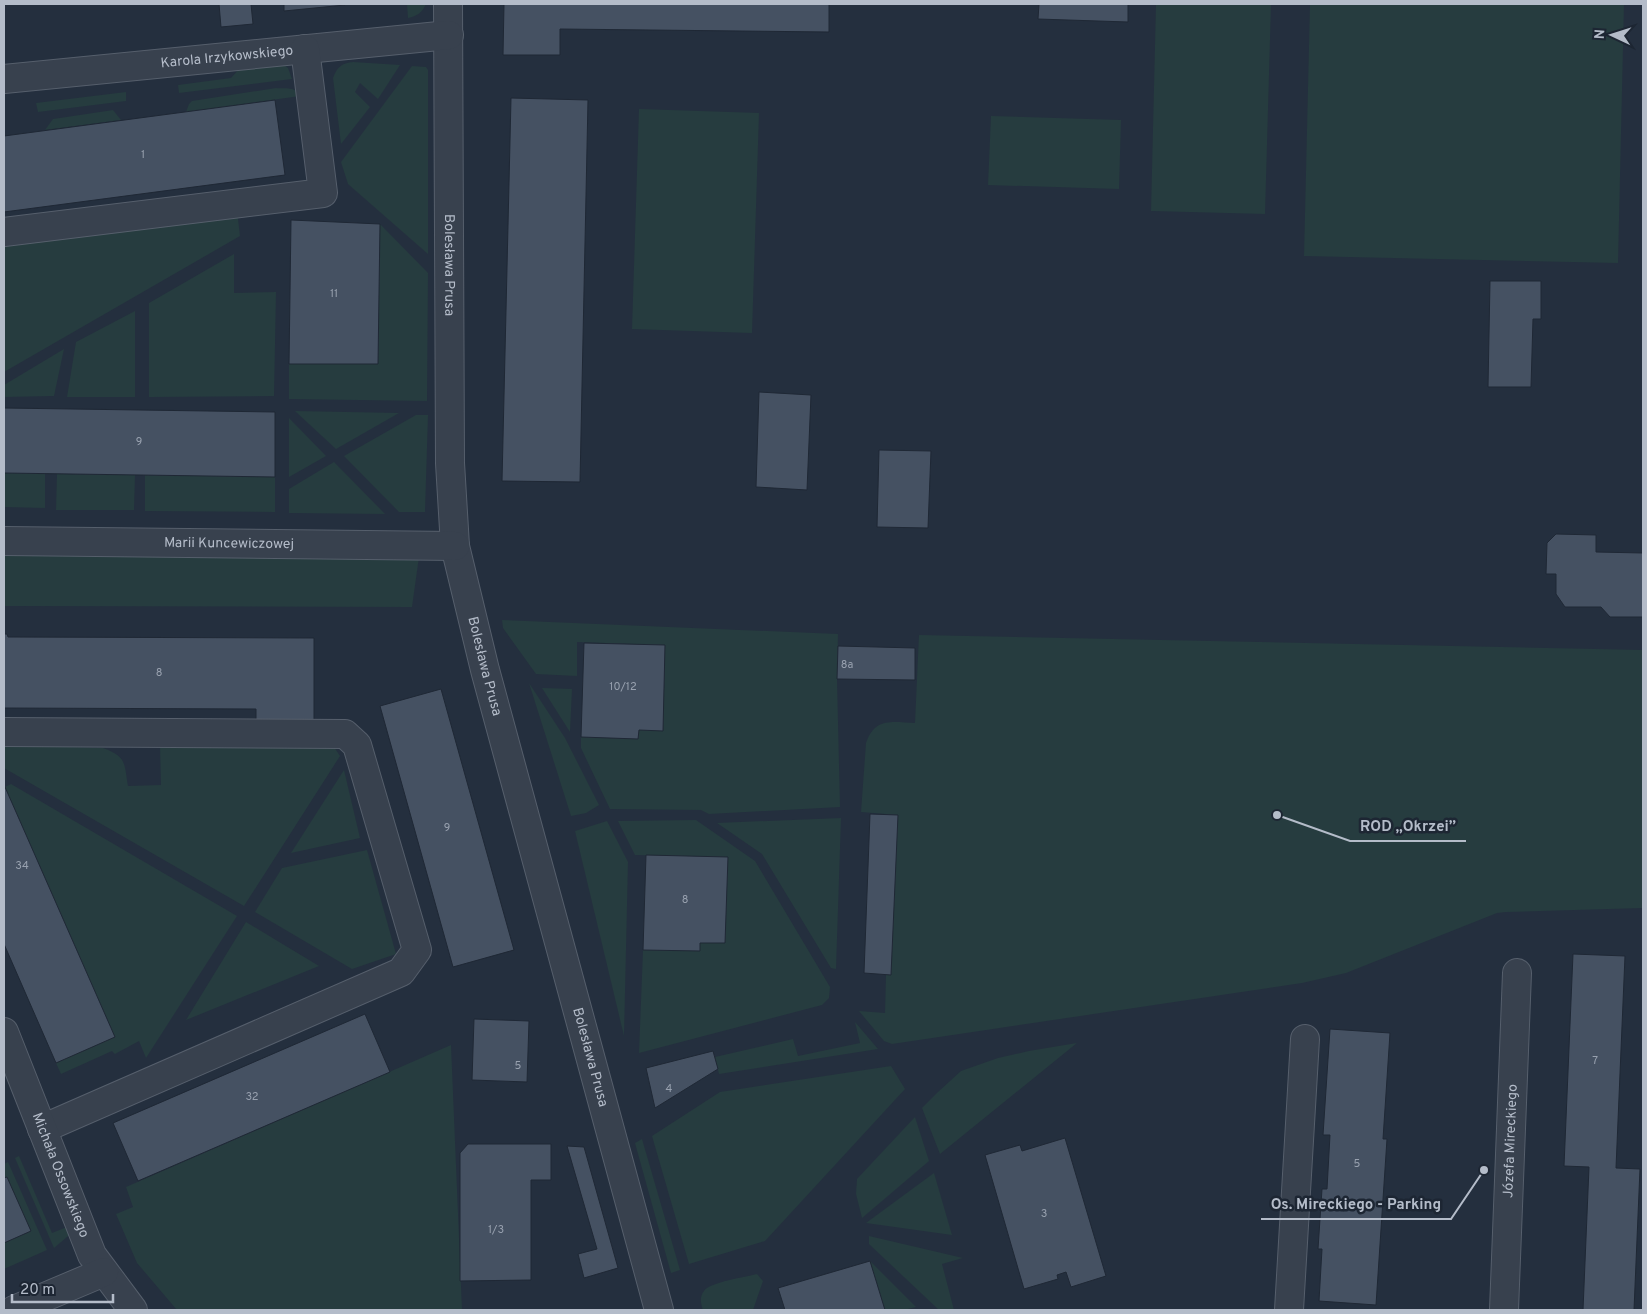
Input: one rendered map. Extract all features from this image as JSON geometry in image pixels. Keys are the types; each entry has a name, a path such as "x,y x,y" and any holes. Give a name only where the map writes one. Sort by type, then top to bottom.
{"street":[{"name":"Bolesława Prusa","path":"448,4 450,463 455,546 485,670 659,1310"},
{"name":"Karola Irzykowskiego","path":"4,78 448,36"},
{"path":"4,232 323,193 305,49"},
{"name":"Marii Kuncewiczowej","path":"4,540 455,546"},
{"path":"4,732 344,734 357,745 417,950 401,972 42,1129"},
{"name":"Józefa Mireckiego","path":"1504,1310 1517,973"},
{"name":"Michała Ossowskiego","path":"4,1032 92,1255 133,1310"},
{"path":"1289,1310 1305,1039"},
{"path":"14,1310 104,1272"}],"green space":[{"path":"407,4 426,4 419,14 408,18"},
{"path":"1156,4 1271,4 1265,214 1151,211"},
{"path":"1310,4 1624,4 1618,263 1304,256"},
{"path":"353,62 400,65 378,99 360,83 355,92 370,107 341,144 333,78 340,66"},
{"path":"283,64 288,68 292,79 179,93 178,85 231,78 240,68"},
{"path":"412,66 426,67 428,70 428,254 348,184 341,162"},
{"path":"276,88 293,89 300,96 186,112 192,101"},
{"path":"126,92 126,101 38,112 36,103"},
{"path":"639,109 759,113 752,333 632,329"},
{"path":"113,110 121,120 45,130 53,119"},
{"path":"991,116 1121,120 1119,189 988,185"},
{"path":"237,210 240,236 4,372 4,241"},
{"path":"380,224 428,273 427,401 289,399 289,364 378,364"},
{"path":"234,254 234,293 276,292 274,396 149,397 149,303"},
{"path":"135,311 135,397 67,397 76,342"},
{"path":"64,349 54,396 4,397 4,385"},
{"path":"295,411 399,413 336,449"},
{"path":"416,415 428,415 425,512 399,512 344,456"},
{"path":"289,418 326,456 289,477"},
{"path":"334,462 385,514 289,513 289,489"},
{"path":"4,473 45,473 45,508 4,507"},
{"path":"57,474 135,475 134,510 56,510"},
{"path":"145,475 275,477 275,512 145,511"},
{"path":"4,551 419,557 412,607 4,606"},
{"path":"502,620 838,634 837,679 840,807 709,814 701,810 610,809 581,748 581,737 638,739 639,730 663,731 665,645 577,642 577,676 536,674 503,628"},
{"path":"919,635 1643,650 1643,908 1497,913 1346,973 1302,983 892,1044 884,1041 859,1011 885,1013 886,975 891,975 898,815 861,812 866,743 874,729 879,725 892,722 915,723"},
{"path":"529,683 565,738 599,805 586,813 571,816"},
{"path":"542,688 572,689 570,732"},
{"path":"332,744 340,756 244,906 4,768 4,745 103,748 116,754 123,762 128,786 161,785 160,745"},
{"path":"344,770 360,838 291,853"},
{"path":"11,784 237,916 146,1058 139,1041 115,1054 112,1051 61,1074 56,1063 115,1037 5,787"},
{"path":"841,818 836,969 831,968 762,854 717,823"},
{"path":"696,820 755,861 830,987 829,998 822,1005 639,1053 643,950 700,951 700,943 725,943 728,857 635,855 618,821"},
{"path":"607,821 628,862 624,1036 575,831"},
{"path":"367,850 396,954 352,969 255,912 282,868"},
{"path":"246,922 319,966 186,1020"},
{"path":"855,1022 878,1049 719,1074 715,1057 793,1039 798,1056 860,1043"},
{"path":"1077,1043 940,1154 922,1108 961,1071 998,1058"},
{"path":"451,1045 462,1310 177,1310 137,1263 116,1214 133,1207 126,1187"},
{"path":"891,1066 905,1089 765,1241 689,1264 652,1136 720,1092"},
{"path":"915,1117 929,1161 862,1218 856,1194 857,1179"},
{"path":"642,1139 680,1270 671,1273 635,1143"},
{"path":"19,1156 52,1233 72,1225 74,1231 54,1248 15,1158"},
{"path":"8,1162 47,1250 4,1269 4,1243 31,1231 7,1177 4,1178 4,1164"},
{"path":"934,1173 952,1235 866,1223"},
{"path":"869,1236 963,1258 942,1264 954,1310 939,1310 869,1244"},
{"path":"870,1261 916,1307 904,1310 885,1310"},
{"path":"757,1274 763,1281 753,1310 703,1310 701,1303 702,1293 708,1288 721,1282"}],"building":[{"path":"219,4 251,4 253,24 221,27"},
{"path":"284,4 345,4 345,5 284,11"},
{"path":"504,4 829,4 829,32 560,29 560,55 503,55"},
{"path":"1039,4 1128,4 1128,22 1038,19"},
{"path":"511,98 588,100 580,482 502,481"},
{"path":"275,100 285,175 4,212 4,136"},
{"path":"291,220 380,224 378,364 289,364"},
{"path":"1490,281 1541,281 1541,319 1533,319 1531,387 1488,387"},
{"path":"759,392 811,395 807,490 756,487"},
{"path":"4,408 275,412 275,477 4,473"},
{"path":"879,450 931,451 928,528 877,527"},
{"path":"1556,534 1596,535 1596,552 1643,553 1643,617 1610,617 1601,607 1565,607 1556,594 1556,574 1546,574 1547,543"},
{"path":"4,634 7,634 8,637 314,638 314,723 256,723 256,709 4,708"},
{"path":"584,643 665,645 663,731 639,730 638,739 581,737"},
{"path":"838,646 915,648 915,680 837,679"},
{"path":"441,689 514,950 453,967 380,706"},
{"path":"5,787 115,1037 56,1063 4,944"},
{"path":"870,814 898,815 891,975 864,973"},
{"path":"646,855 728,857 725,943 700,943 700,951 643,950"},
{"path":"1573,954 1625,956 1616,1168 1640,1169 1634,1310 1583,1310 1589,1167 1564,1166"},
{"path":"365,1014 390,1072 138,1181 113,1123"},
{"path":"474,1019 529,1021 527,1082 472,1080"},
{"path":"1330,1029 1390,1033 1383,1139 1387,1139 1376,1305 1319,1301 1322,1249 1318,1249 1322,1189 1327,1189 1330,1135 1323,1135"},
{"path":"713,1051 718,1069 655,1108 646,1068"},
{"path":"1065,1138 1106,1276 1071,1287 1066,1272 1057,1275 1058,1279 1024,1289 985,1155 1020,1145 1022,1151"},
{"path":"468,1144 551,1144 551,1180 531,1180 531,1280 460,1281 460,1153"},
{"path":"567,1146 584,1147 618,1268 584,1278 578,1254 597,1249"},
{"path":"7,1177 31,1231 4,1243 4,1178"},
{"path":"870,1261 885,1310 785,1310 778,1288"}],"place":[{"name":"ROD „Okrzei”","path":"1277,815"},
{"name":"Os. Mireckiego - Parking","path":"1484,1170"}]}
